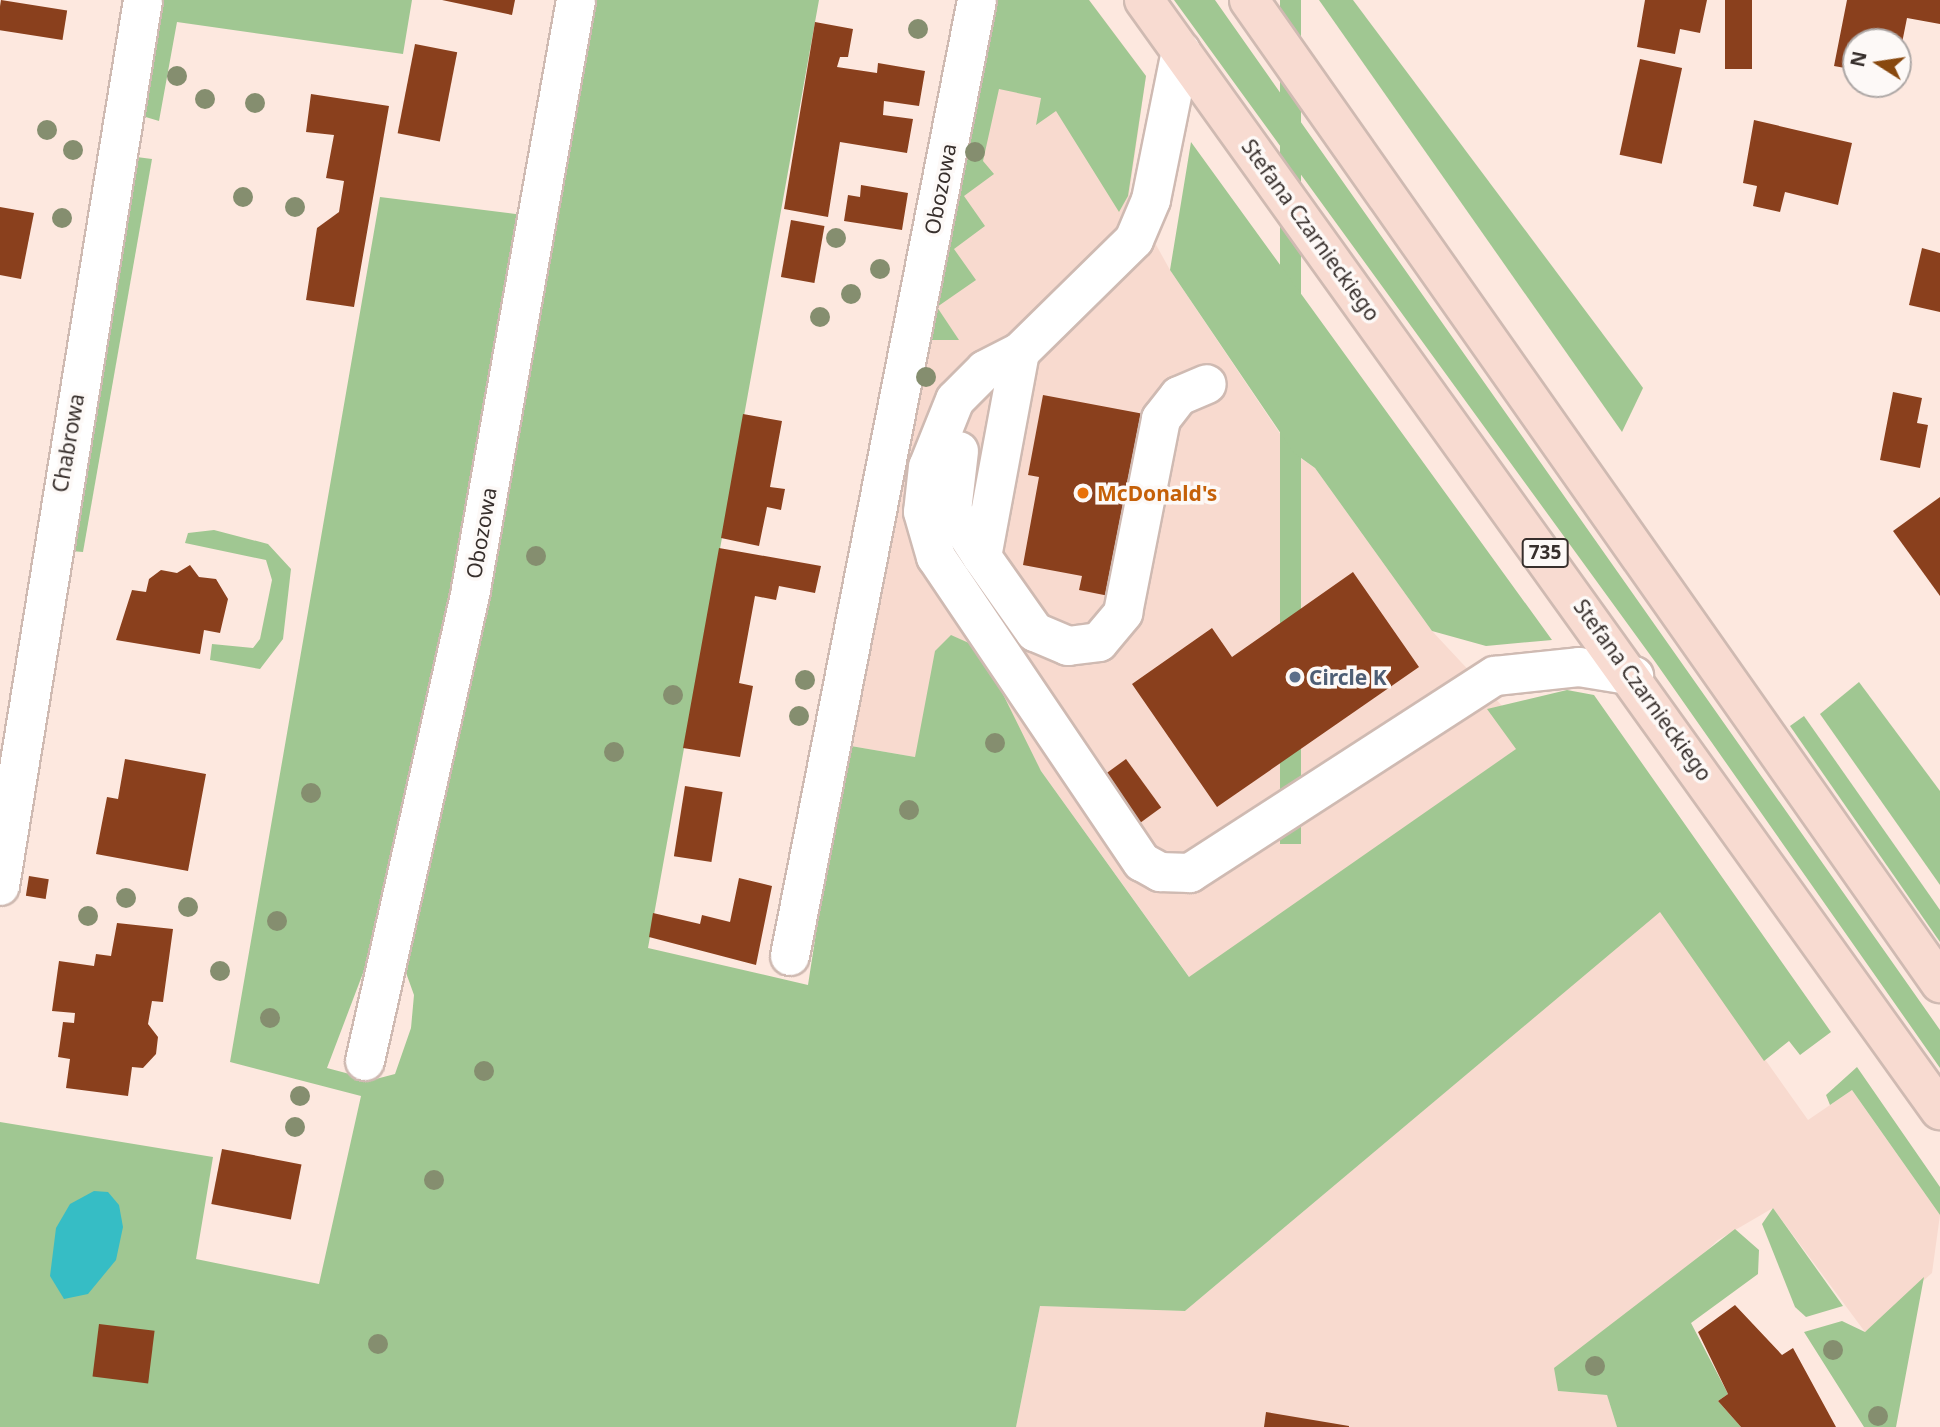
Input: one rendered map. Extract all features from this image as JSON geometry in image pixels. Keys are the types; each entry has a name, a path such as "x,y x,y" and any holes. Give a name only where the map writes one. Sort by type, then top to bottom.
{"main road":[{"name":"Stefana Czarnieckiego","path":"1144,0 1634,676 1940,1111"},
{"path":"1249,0 1940,983"}],"street":[{"name":"Chabrowa","path":"0,886 143,0"},
{"name":"Obozowa","path":"365,1061 471,589 576,0"},
{"name":"Obozowa","path":"790,956 976,0"},
{"path":"1181,51 1151,200 1134,240 1020,352 969,384 946,417 924,490 928,536 1149,868 1190,873 1494,676 1545,667 1634,676"},
{"path":"1020,352 982,557 1035,632 1068,646 1099,642 1113,630 1129,594 1161,419 1179,396 1207,384"}],"shaded area":[{"path":"995,0 1089,0 1146,76 1129,196 1170,270 1293,453 1315,468 1432,631 1532,738 1190,978 1041,771 1006,712 915,757 845,745"},
{"path":"1660,911 1808,1120 1852,1090 1940,1215 1932,1273 1865,1332 1773,1208 1718,1240 1558,1391 1607,1395 1617,1427 1016,1427 1040,1306 1185,1311"}],"green space":[{"path":"159,0 412,0 403,54 177,22 159,121 139,115"},
{"path":"592,0 819,0 648,948 808,985 845,745 915,757 935,651 951,635 980,648 1041,771 1189,977 1516,749 1487,709 1567,690 1594,695 1831,1032 1800,1055 1789,1041 1764,1061 1660,912 1185,1311 1040,1306 1016,1427 0,1427 0,1122 213,1157 196,1259 319,1284 361,1096 230,1062 380,197 523,215 461,566 385,915 327,1068 372,1080 395,1074 411,1028 414,995 405,970"},
{"path":"995,0 1089,0 1146,76 1128,196 1119,212 1056,111 1036,125 1041,98 999,89 983,161 994,174 964,196 985,226 954,249 976,280 937,307 959,340 926,340"},
{"path":"1174,0 1215,0 1940,1030 1940,1068 1656,663"},
{"path":"1280,0 1301,0 1301,844 1280,844"},
{"path":"1319,0 1353,0 1643,388 1622,432"},
{"path":"1191,142 1552,640 1486,646 1432,631 1315,468 1294,453 1170,270"},
{"path":"129,156 152,159 83,552 71,551"},
{"path":"214,530 268,544 291,569 283,639 260,669 210,660 212,644 253,648 260,639 272,580 266,560 185,543 188,533"},
{"path":"1859,682 1940,791 1940,885 1820,714"},
{"path":"1804,716 1940,910 1940,942 1790,726"},
{"path":"1857,1067 1940,1187 1940,1215 1852,1090 1830,1105 1826,1095"},
{"path":"1773,1208 1843,1306 1806,1317 1795,1307 1762,1224"},
{"path":"1735,1229 1759,1250 1758,1274 1691,1323 1728,1394 1718,1401 1741,1427 1617,1427 1607,1395 1558,1391 1554,1368"},
{"path":"1924,1277 1896,1427 1864,1427 1804,1332 1842,1321 1865,1332"}],"water":[{"path":"94,1191 108,1192 119,1205 123,1227 116,1260 88,1294 64,1299 50,1276 56,1228 70,1204"}],"building":[{"path":"1,0 67,10 62,40 0,30"},
{"path":"442,0 515,0 512,15"},
{"path":"1645,0 1707,0 1700,33 1680,29 1675,54 1637,47"},
{"path":"1725,0 1752,0 1752,69 1725,69"},
{"path":"1847,0 1940,0 1940,24 1907,18 1905,28 1842,28 1842,67 1834,66"},
{"path":"815,22 853,29 848,57 840,57 837,67 877,73 878,63 925,71 919,106 884,101 883,115 913,119 907,153 840,142 828,217 784,209"},
{"path":"415,44 457,52 440,142 398,133"},
{"path":"1640,59 1682,68 1662,164 1620,155"},
{"path":"311,94 389,106 354,307 306,300 317,228 339,212 344,181 326,178 334,135 306,132"},
{"path":"1754,120 1852,143 1838,205 1785,192 1780,212 1753,206 1757,186 1743,183"},
{"path":"861,185 908,193 902,230 844,221 848,195 860,197"},
{"path":"0,207 34,213 21,279 0,275"},
{"path":"791,220 824,226 814,283 781,277"},
{"path":"1922,248 1940,253 1940,312 1909,305"},
{"path":"1893,392 1922,398 1917,423 1928,425 1920,468 1880,460"},
{"name":"McDonald's","path":"1043,395 1144,414 1109,596 1079,590 1082,576 1023,565 1039,477 1028,475"},
{"path":"743,414 782,421 770,487 785,489 781,510 767,507 759,546 721,538"},
{"path":"1940,497 1940,596 1893,531"},
{"path":"719,548 821,566 815,593 779,586 776,600 755,596 739,683 753,686 740,757 683,748"},
{"path":"190,565 199,577 216,579 228,599 220,633 204,630 200,654 116,640 132,590 146,592 149,579 161,570 177,573"},
{"path":"1353,572 1419,667 1217,807 1132,684 1212,628 1232,657"},
{"path":"125,759 206,774 188,871 96,854 107,797 118,799"},
{"path":"1126,759 1161,808 1114,842 1078,794"},
{"path":"685,786 723,792 711,862 674,856"},
{"path":"29,876 49,879 46,899 26,896"},
{"path":"739,878 772,886 756,965 649,937 653,913 700,924 702,915 730,922"},
{"path":"117,923 173,929 163,1002 152,1001 148,1024 158,1037 156,1054 143,1068 132,1067 128,1096 66,1088 70,1059 58,1057 63,1022 74,1023 75,1013 52,1011 59,961 94,966 96,954 111,956"},
{"path":"222,1149 302,1164 291,1219 211,1204"},
{"path":"1735,1305 1782,1355 1793,1348 1836,1427 1741,1427 1718,1401 1728,1394 1698,1332"},
{"path":"99,1324 155,1331 148,1383 93,1377"},
{"path":"1266,1412 1349,1426 1349,1427 1264,1427"}],"place":[{"name":"McDonald's","path":"1083,493"},
{"name":"Circle K","path":"1295,677"}]}
